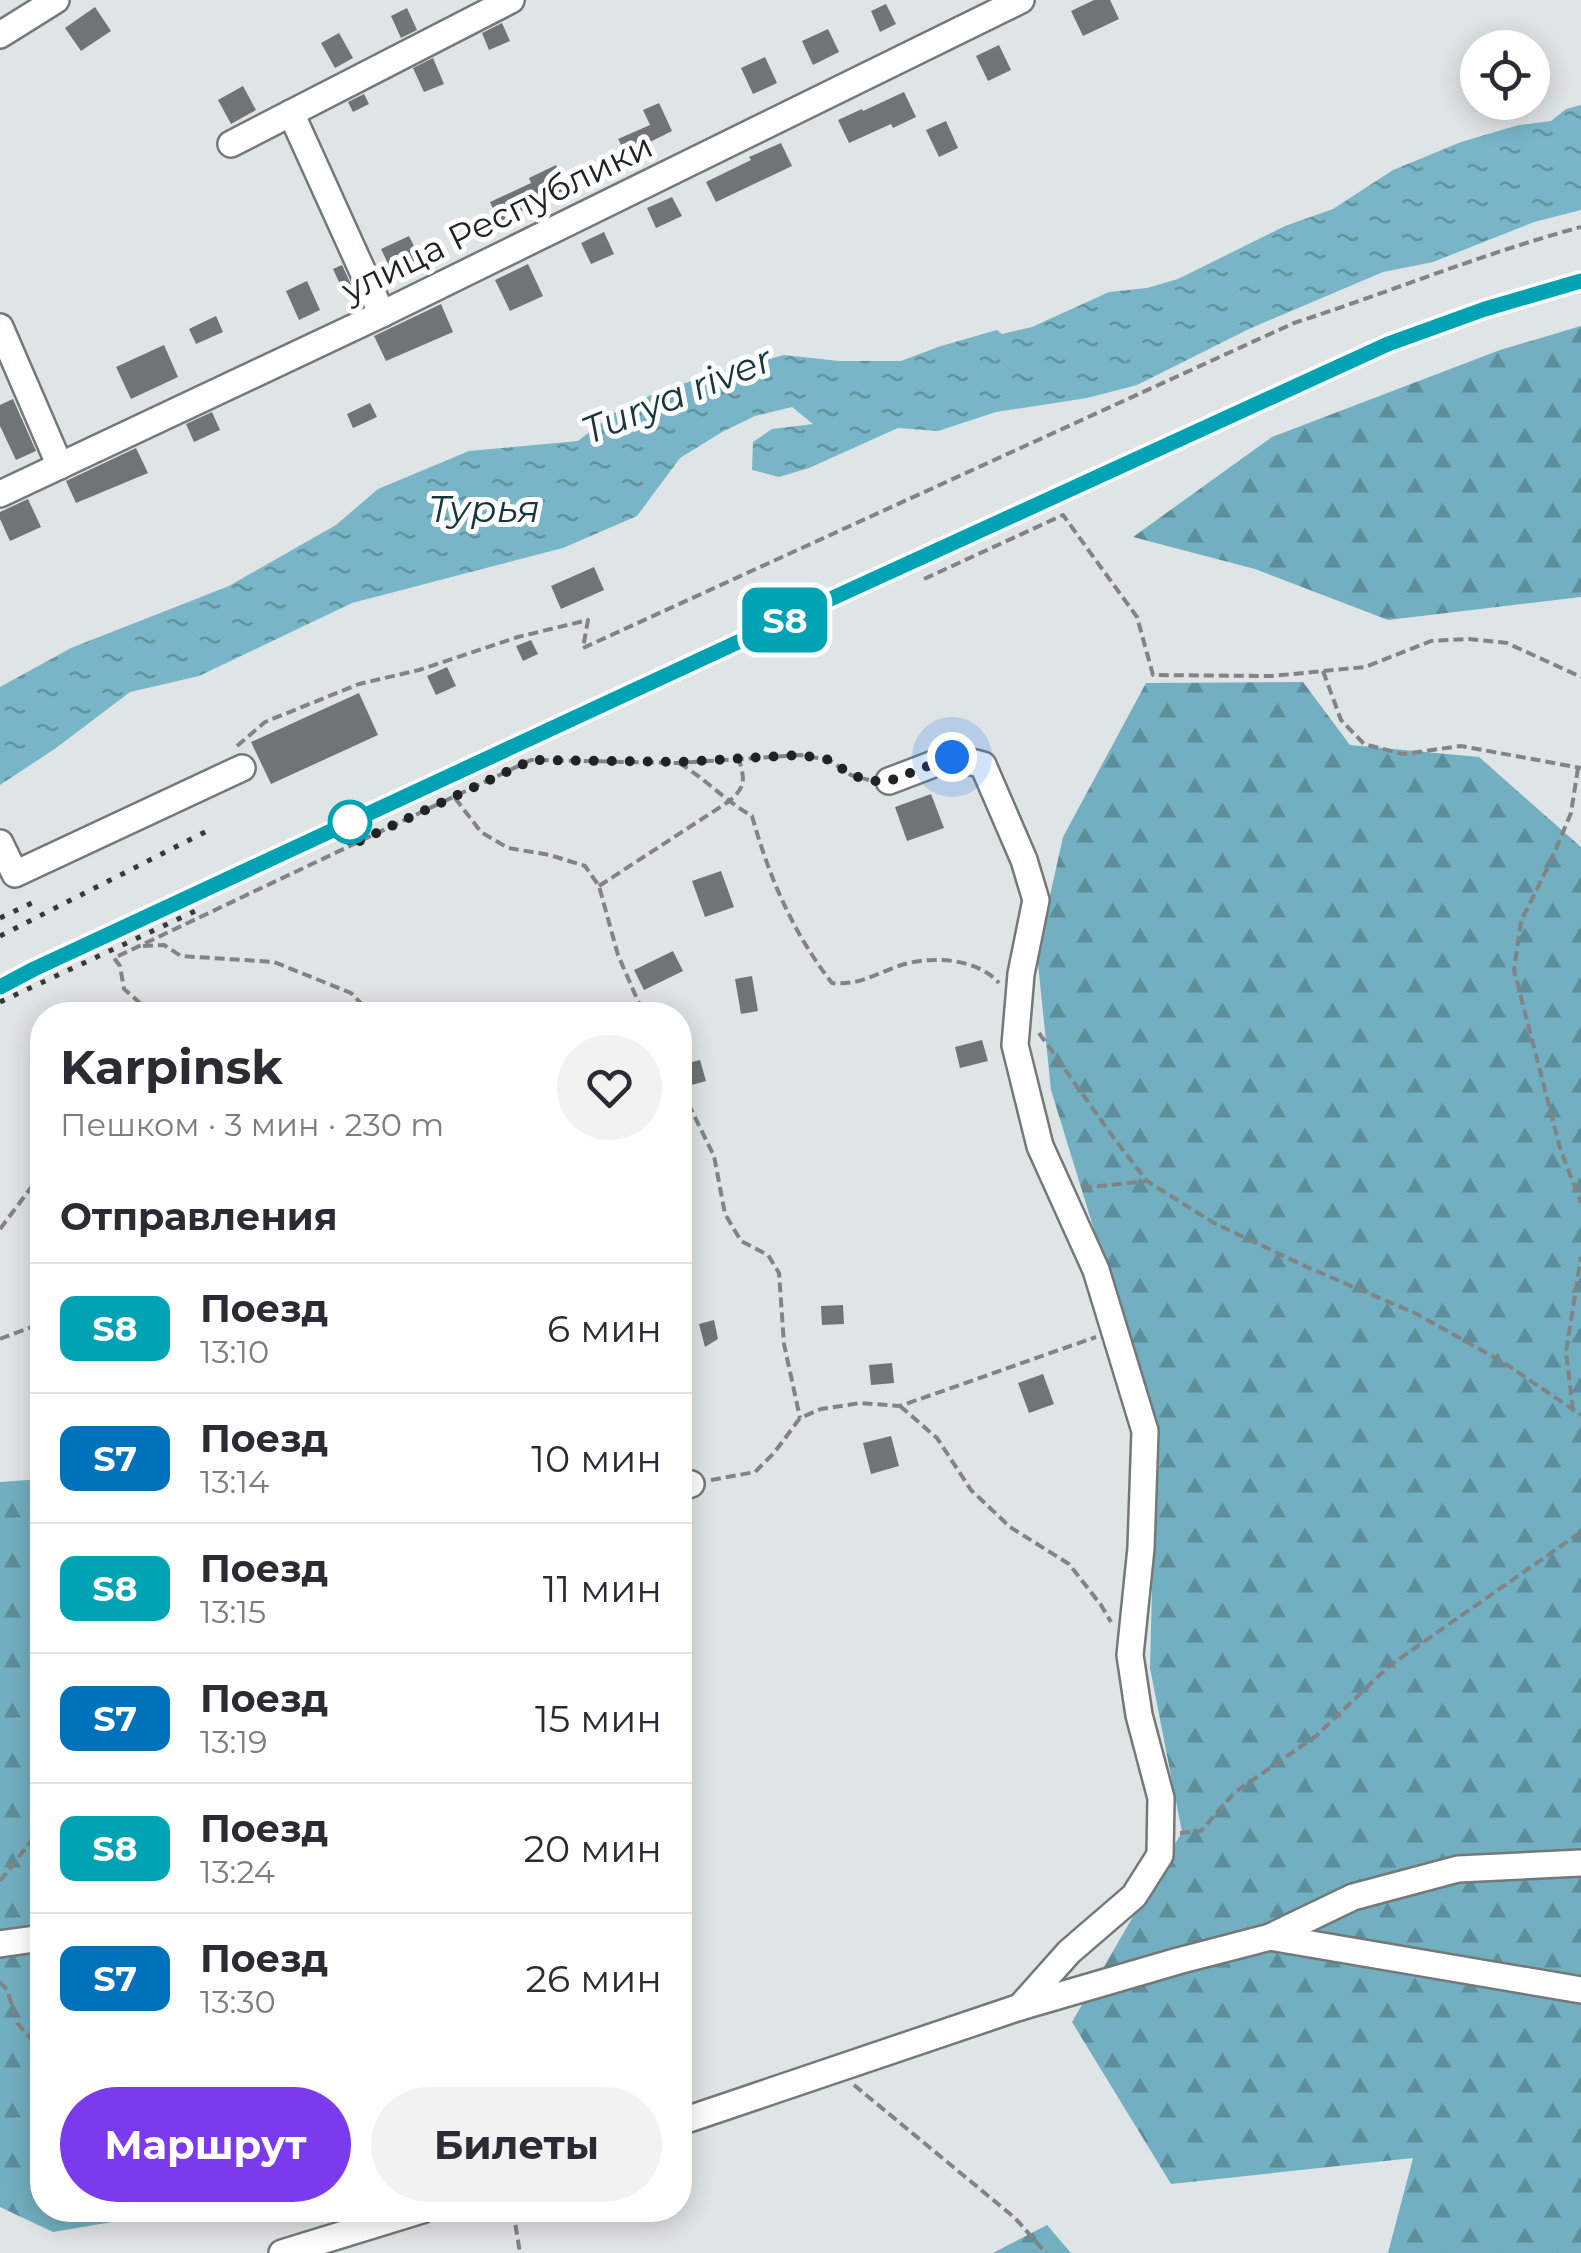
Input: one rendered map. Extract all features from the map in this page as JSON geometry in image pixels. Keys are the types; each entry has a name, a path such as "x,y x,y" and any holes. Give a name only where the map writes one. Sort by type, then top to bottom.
{"street":[{"path":"0,36 56,0"},
{"path":"230,144 511,0"},
{"name":"улица Республики","path":"0,494 382,314 1011,2"},
{"path":"291,113 382,314"},
{"path":"0,328 60,466"},
{"path":"889,781 952,757 983,765 1024,860 1036,900 1020,974 1014,1045 1040,1146 1096,1270 1145,1430 1141,1548 1130,1654 1139,1715 1161,1798 1160,1855 1134,1896 1069,1952 1020,2007"},
{"path":"0,843 15,874 242,768"},
{"path":"692,2118 1020,2007 1178,1960 1270,1938 1353,1898 1458,1869 1581,1863"},
{"path":"1270,1938 1581,1990"},
{"path":"0,1944 30,1940"},
{"path":"282,2253 383,2222"}],"path":[{"path":"242,768 236,746 266,722 359,684 588,620 583,648 1294,323 1523,242 1581,227"},
{"path":"924,580 1062,515 1137,617 1153,674 1272,676 1365,667 1431,642 1470,639 1507,643 1581,678"},
{"path":"1323,671 1341,720 1364,744 1403,754 1460,746 1580,768 1571,813 1521,920 1514,970 1560,1148 1581,1203"},
{"path":"139,1002 124,989 120,966 114,958 532,760 679,762 800,755 830,760 851,775 889,781"},
{"path":"599,886 738,793 744,778 739,759"},
{"path":"679,762 728,802 752,816 777,890 810,953 832,982 851,984 912,962 953,961 977,966 993,976 1018,1002"},
{"path":"454,797 482,832 508,848 585,866 599,886 618,955 638,1002"},
{"path":"138,946 164,945 181,956 209,960 274,962 351,992 360,1002"},
{"path":"1038,1031 1147,1180 1214,1224 1417,1314 1506,1364 1581,1415"},
{"path":"692,1111 714,1156 725,1214 741,1241 768,1255 779,1273 784,1344 800,1418"},
{"path":"1061,1191 1147,1180"},
{"path":"0,1229 30,1189"},
{"path":"1573,1410 1566,1352 1581,1257"},
{"path":"0,1339 30,1327"},
{"path":"694,1484 755,1472 774,1454 800,1418 821,1409 860,1403 900,1406 1114,1331"},
{"path":"900,1406 937,1438 971,1490 1010,1527 1069,1564 1110,1621"},
{"path":"1160,1835 1201,1832 1234,1793 1316,1736 1388,1666 1581,1532"},
{"path":"0,1881 30,1842"},
{"path":"0,1982 7,1990 18,2024 30,2038"},
{"path":"836,2070 1015,2218 1046,2253"},
{"path":"514,2222 520,2253"}],"green space":[{"path":"1581,326 1581,597 1388,620 1255,569 1133,537 1272,437 1500,350"},
{"path":"1303,682 1350,745 1479,757 1581,847 1581,2253 1388,2253 1413,2158 1171,2184 1072,2022 1182,1832 1150,1668 1156,1431 1051,1090 1037,954 1063,837 1146,683"},
{"path":"30,1480 30,2221 0,2207 0,1482"},
{"path":"32,2222 112,2222 53,2232"},
{"path":"1047,2225 1071,2253 993,2253"}],"water":[{"path":"1581,105 1581,210 1534,222 1433,262 1383,272 1251,328 1137,385 1087,398 996,412 938,431 898,428 809,468 779,477 752,470 753,442 772,429 813,424 792,407 755,416 680,458 637,516 563,548 352,603 199,676 130,692 0,785 0,687 71,648 229,586 336,525 378,489 469,451 578,441 617,411 664,389 784,355 839,361 901,361 997,330 1002,334 1032,327 1109,292 1147,288 1178,279 1285,226 1333,209 1393,170 1461,142 1519,125 1551,121 1566,109"}],"building":[{"path":"1094,0 1110,0 1119,19 1083,36 1071,11"},
{"path":"886,4 896,24 880,32 871,11"},
{"path":"95,7 111,31 81,51 65,28"},
{"path":"407,8 417,30 401,38 391,16"},
{"path":"502,23 510,41 489,50 482,33"},
{"path":"828,29 839,52 813,65 802,41"},
{"path":"339,33 353,58 335,68 321,43"},
{"path":"999,45 1011,70 988,81 976,56"},
{"path":"765,57 777,83 753,94 741,68"},
{"path":"433,58 444,84 424,92 413,68"},
{"path":"243,86 256,110 231,124 218,100"},
{"path":"904,92 916,117 849,143 838,120"},
{"path":"364,94 369,104 353,112 348,102"},
{"path":"659,103 672,131 628,158 618,139 650,125 643,110"},
{"path":"946,121 958,148 939,157 926,130"},
{"path":"781,143 792,166 716,202 706,182"},
{"path":"556,165 567,189 499,222 490,202 531,183 529,178"},
{"path":"672,197 682,216 656,228 647,208"},
{"path":"604,232 614,254 591,264 581,243"},
{"path":"409,236 420,258 392,272 381,249"},
{"path":"528,264 543,296 510,311 495,280"},
{"path":"342,265 354,291 345,295 333,269"},
{"path":"307,281 320,310 299,320 286,291"},
{"path":"441,304 453,332 386,361 374,336"},
{"path":"216,316 223,332 196,344 189,329"},
{"path":"164,345 178,377 131,399 116,367"},
{"path":"13,399 36,451 16,460 0,426 0,405"},
{"path":"370,403 377,417 353,428 347,414"},
{"path":"212,412 220,430 194,442 186,424"},
{"path":"136,448 148,473 76,503 66,481"},
{"path":"28,499 41,527 10,541 0,512"},
{"path":"594,567 604,590 561,609 551,586"},
{"path":"531,640 538,654 523,661 516,646"},
{"path":"447,667 456,686 436,695 427,676"},
{"path":"359,693 378,735 271,784 251,742"},
{"path":"931,794 944,828 907,841 895,807"},
{"path":"721,871 734,907 705,917 692,881"},
{"path":"673,951 683,971 644,990 634,970"},
{"path":"752,976 758,1011 741,1014 735,979"},
{"path":"982,1040 988,1061 960,1068 955,1047"},
{"path":"700,1060 706,1081 692,1085 692,1062"},
{"path":"843,1305 844,1324 822,1325 821,1306"},
{"path":"714,1320 718,1339 705,1347 699,1324"},
{"path":"892,1363 894,1383 871,1385 869,1365"},
{"path":"1043,1374 1054,1404 1029,1413 1018,1383"},
{"path":"891,1436 899,1466 871,1474 863,1443"}],"railway":[{"path":"0,987 837,596 1389,345 1459,318 1581,281"},
{"path":"0,936 209,830"},
{"path":"0,918 38,900"},
{"path":"0,1002 204,907"}],"train":[{"name":"S8","path":"0,987 1388,344 1485,309 1581,281"}],"route":[{"path":"350,822 349,846 532,760 644,763 800,755 830,760 851,775 889,781 952,757"}],"water label":[{"name":"Turya river","path":"677,395"},
{"name":"Турья","path":"484,509"}]}
